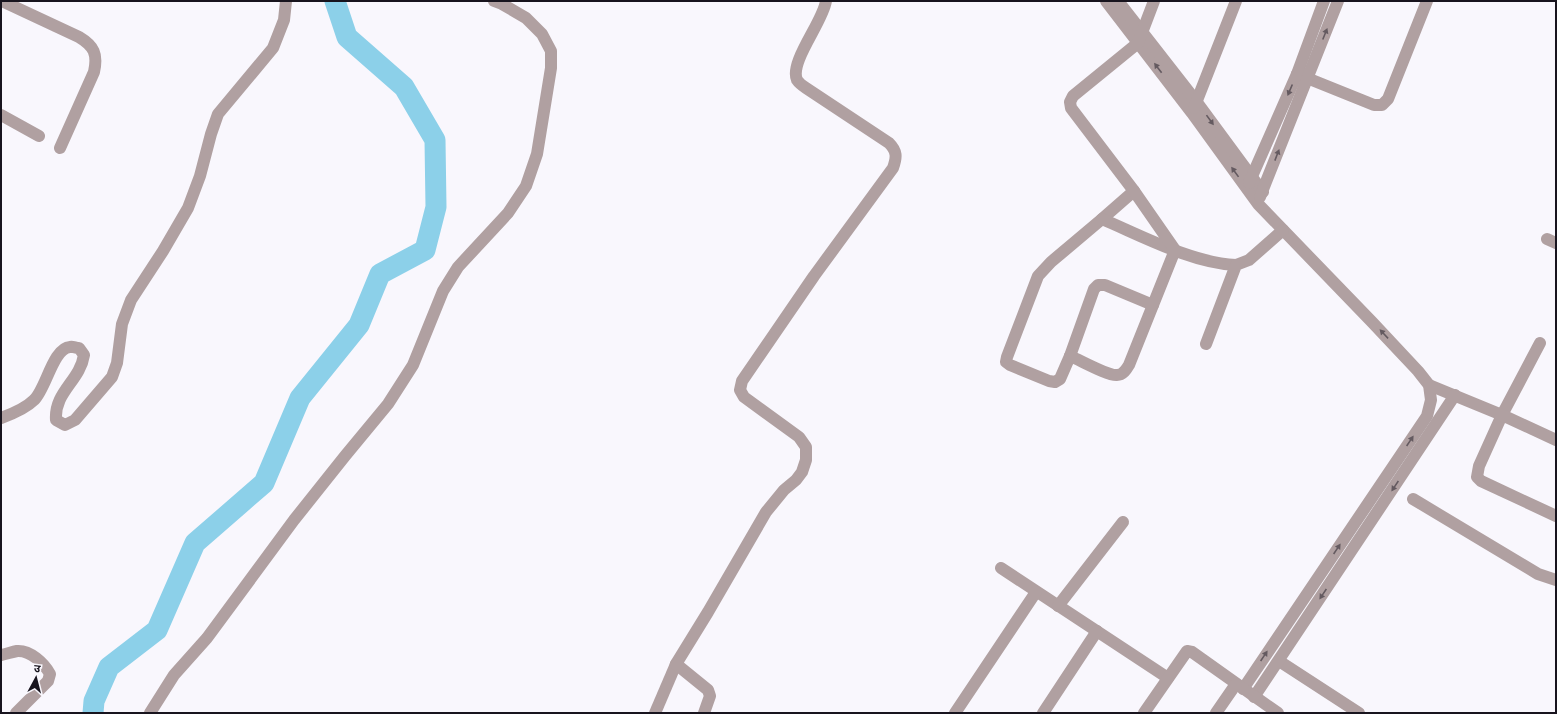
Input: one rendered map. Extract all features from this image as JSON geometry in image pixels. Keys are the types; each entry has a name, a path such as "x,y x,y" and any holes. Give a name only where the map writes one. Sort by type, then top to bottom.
{"street":[{"path":"2,1 79,36 87,42 94,52 96,62 94,72 60,148"},
{"path":"1,418 23,408 35,400 57,356 64,349 70,346 79,348 84,355 82,364 58,402 56,420 66,425 75,420 112,377 117,364 122,324 131,300 163,251 188,208 200,176 218,114 273,48 284,20 286,1"},
{"path":"150,713 174,675 207,638 299,514 388,404 413,366 443,292 454,273 508,213 526,186 537,154 552,68 551,50 542,34 526,18 494,1"},
{"path":"655,713 676,664 766,512 784,490 799,476 806,460 806,447 799,437 744,397 740,390 742,381 814,276 894,168 897,159 895,150 889,143 806,88 797,80 795,71 798,60 813,34 825,7 826,1"},
{"path":"1106,1 1140,37 1194,107 1263,192"},
{"path":"1118,1 1140,37"},
{"path":"1154,1 1140,37 1073,96 1070,102 1071,108 1134,191 1175,250"},
{"path":"1194,107 1236,1"},
{"path":"1258,204 1302,76 1324,1"},
{"path":"1247,189 1338,1"},
{"path":"1302,76 1374,105 1382,105 1388,100 1427,1"},
{"path":"1194,107 1258,204 1418,371 1429,385 1431,400 1427,416 1239,686 1216,713"},
{"path":"1,115 39,136"},
{"path":"1134,191 1051,262 1038,276 1006,357 1006,362 1049,382 1055,382 1060,379 1070,356 1094,289 1098,285 1105,284 1153,305"},
{"path":"1102,219 1175,250 1220,264 1236,265 1249,260 1283,230"},
{"path":"1070,356 1110,374 1118,375 1124,373 1129,365 1175,250"},
{"path":"1206,344 1236,265"},
{"path":"1540,343 1502,415 1479,466 1477,477 1481,481 1556,516"},
{"path":"1429,385 1502,415 1556,440"},
{"path":"1254,697 1455,395"},
{"path":"1413,499 1538,574 1556,580"},
{"path":"1058,606 1123,522"},
{"path":"1001,568 1168,678"},
{"path":"955,713 1036,592"},
{"path":"1043,713 1096,631"},
{"path":"1,655 18,651 32,655 46,667 50,674 48,681 16,713"},
{"path":"1144,713 1187,651 1192,652 1278,713"},
{"path":"1279,661 1359,713"},
{"path":"676,664 708,690 710,696 704,713"}],"waterway":[{"path":"93,713 94,701 109,667 157,630 195,543 264,483 300,398 359,325 380,274 425,250 436,207 435,140 404,87 347,37 335,1"}]}
